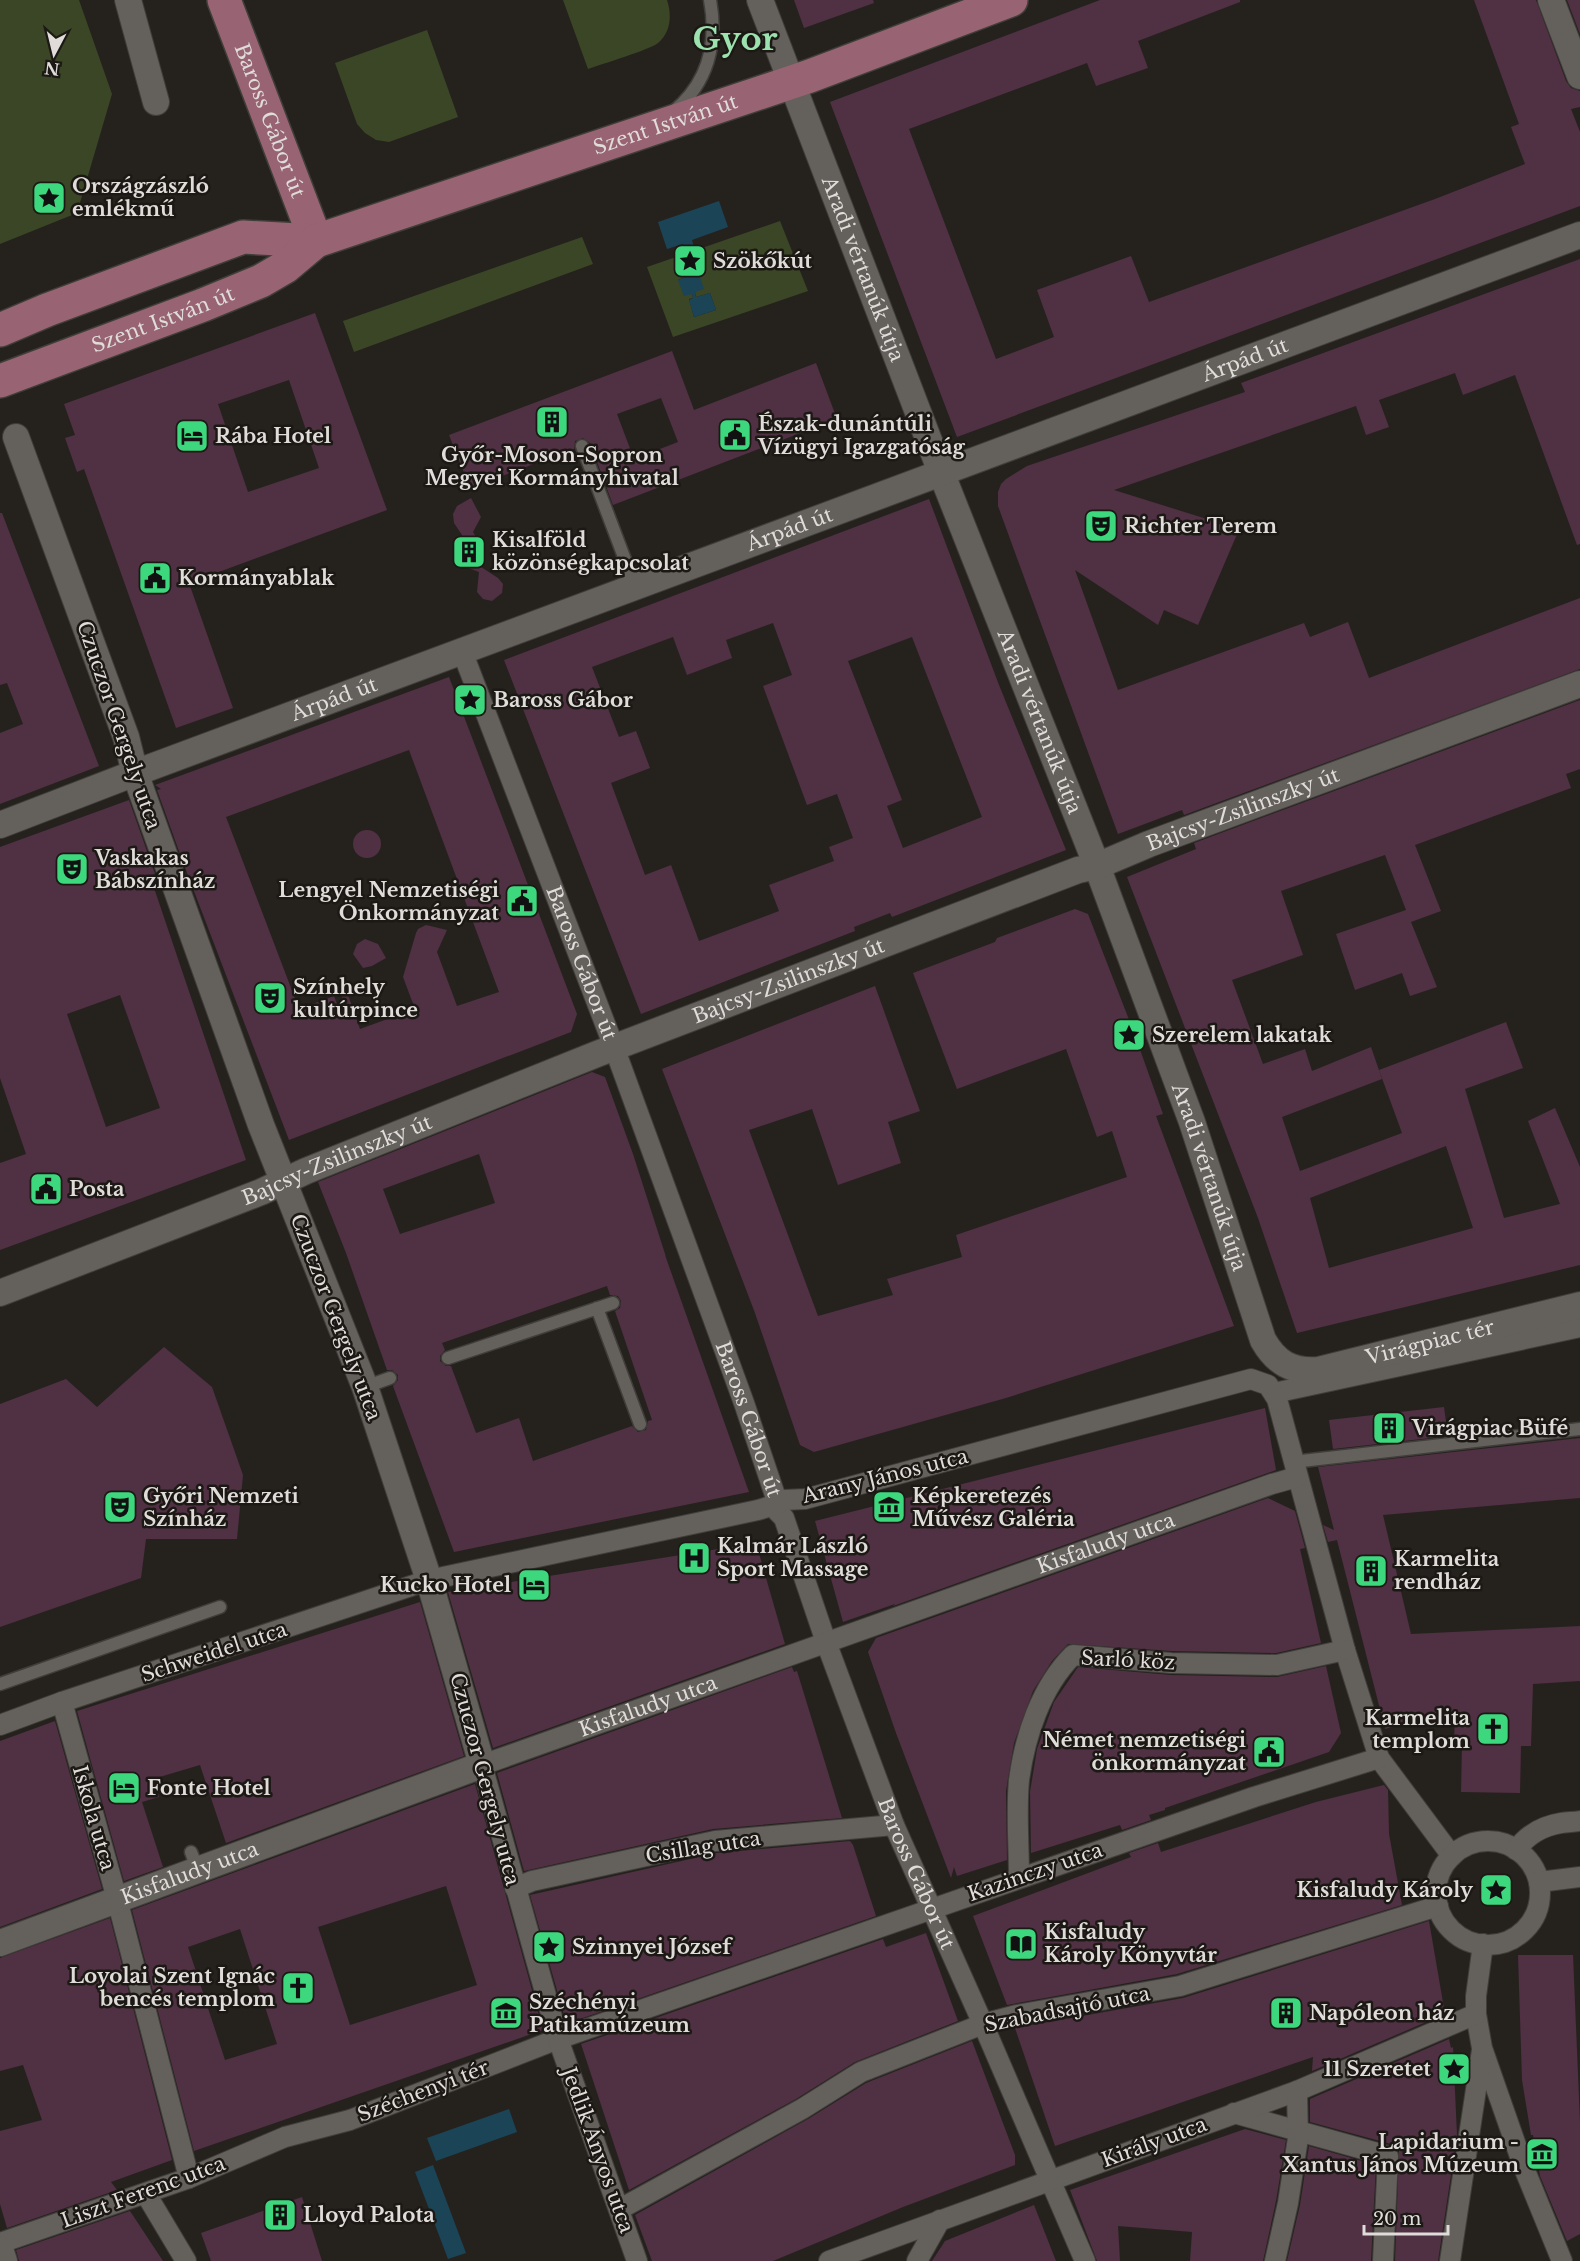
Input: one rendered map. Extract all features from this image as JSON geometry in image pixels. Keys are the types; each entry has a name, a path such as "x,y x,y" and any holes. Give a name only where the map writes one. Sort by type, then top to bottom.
{"main road":[{"name":"Baross Gábor út","path":"224,0 316,241"},
{"name":"Szent István út","path":"0,381 261,281 285,267 316,241 791,82 1011,0"},
{"name":"Szent István út","path":"0,330 47,310 243,237 316,241"}],"street":[{"path":"128,0 156,102"},
{"name":"Aradi vértanúk útja","path":"760,0 941,472 1097,866 1192,1122 1263,1340 1272,1355 1281,1363"},
{"path":"1551,0 1580,76"},
{"name":"Árpád út","path":"0,825 635,586 1580,236"},
{"name":"Czuczor Gergely utca","path":"16,437 126,737 135,773 261,1125 364,1387 429,1580 558,2039"},
{"name":"Baross Gábor út","path":"462,651 614,1047 744,1403 778,1504 777,1511 784,1518 826,1642 894,1825 1085,2261"},
{"name":"Bajcsy-Zsilinszky út","path":"0,1293 261,1192 614,1047 1078,870 1097,866 1149,844 1580,684"},
{"name":"Virágpiac tér","path":"1281,1363 1303,1371 1318,1370 1580,1305"},
{"path":"1452,1856 1379,1758 1345,1650 1271,1389 1580,1328"},
{"name":"Arany János utca","path":"429,1580 758,1510 784,1500 805,1499 1244,1379 1251,1379 1271,1389"},
{"name":"Kisfaludy utca","path":"0,1943 117,1899 194,1861 482,1765 1272,1484 1295,1470"},
{"name":"Schweidel utca","path":"0,1725 62,1702 429,1580"},
{"name":"Sarló köz","path":"1019,1877 1019,1781 1033,1716 1062,1666 1073,1655 1171,1663 1277,1665 1345,1650"},
{"name":"Iskola utca","path":"62,1702 117,1899 189,2178"},
{"name":"Kazinczy utca","path":"558,2039 1019,1877 1254,1797 1379,1758"},
{"path":"1516,1850 1524,1839 1534,1832 1560,1823 1580,1821"},
{"name":"Csillag utca","path":"514,1888 532,1881 715,1841 894,1825"},
{"path":"1483,1842 1500,1843 1516,1850 1528,1860 1539,1882 1545,1906 1521,1934 1507,1942 1483,1944 1466,1940 1445,1923 1438,1906 1438,1880 1441,1871 1452,1856 1466,1846 1483,1842"},
{"path":"1539,1882 1580,1877"},
{"name":"Szabadsajtó utca","path":"620,2209 802,2109 861,2072 983,2024 1017,2015 1180,1986 1438,1906"},
{"path":"1483,1944 1476,2014 1482,2048 1524,2168 1562,2261"},
{"name":"Király utca","path":"829,2261 1297,2091 1476,2014"},
{"name":"Széchenyi tér","path":"285,2137 350,2120 558,2039"},
{"name":"Jedlik Ányos utca","path":"558,2039 637,2261"},
{"path":"1450,2261 1482,2048"},
{"path":"1275,2261 1288,2203 1299,2131 1297,2091"},
{"path":"1234,2113 1388,2156 1383,2261"},
{"name":"Liszt Ferenc utca","path":"0,2243 146,2194 285,2137"},
{"path":"146,2194 186,2261"},
{"path":"917,2261 940,2220"},
{"path":"0,2249 4,2261"}],"lane":[{"path":"639,133 661,121 677,108 703,76 713,34 710,0"},
{"path":"582,446 635,586"},
{"path":"448,1358 613,1303"},
{"path":"597,1308 640,1424"},
{"path":"364,1387 390,1378"},
{"path":"1295,1470 1580,1429"},
{"name":"Schweidel utca","path":"0,1684 219,1607"}],"green space":[{"path":"0,0 79,0 112,94 77,213 0,244"},
{"path":"563,0 667,0 670,12 668,29 662,39 653,46 588,69"},
{"path":"427,30 458,117 389,142 376,140 357,124 335,63"},
{"path":"780,221 808,291 673,337 647,267 676,257 681,273 684,272 686,277 678,280 692,293 693,298 689,299 694,317 716,310 710,293 696,297 690,269 704,264 699,249"},
{"path":"582,237 593,264 354,352 343,321"}],"water":[{"name":"Szökőkút","path":"719,201 728,227 692,240 694,247 698,245 705,265 690,270 692,276 699,274 704,289 695,292 696,297 710,293 716,310 694,317 689,300 693,298 692,294 684,296 678,280 686,277 684,272 681,273 674,253 685,249 683,244 667,249 658,222"},
{"path":"509,2109 517,2132 436,2161 427,2138"},
{"path":"433,2165 466,2253 448,2259 415,2172"}],"building":[{"path":"794,0 873,0 874,3 804,28"},
{"path":"1100,0 1240,0 1240,2 1138,41 1148,68 1096,86 1087,63 909,129 996,359 1054,337 1037,290 1131,256 1149,302 1435,199 1525,164 1511,127 1519,124 1474,0 1536,0 1566,81 1571,88 1580,91 1580,107 1571,109 1580,132 1580,206 957,437 830,102"},
{"path":"1567,0 1580,0 1580,34"},
{"path":"1580,259 1580,544 1577,545 1515,375 1463,395 1455,373 1379,400 1389,427 1366,435 1356,406 1114,490 1210,520 1238,532 1198,625 1164,610 1158,625 1075,570 1118,690 1304,623 1310,637 1348,622 1369,678 1580,598 1580,669 1184,815 1182,810 1118,834 998,506 998,492 1001,484 1027,466 1245,392 1241,383"},
{"path":"315,313 387,510 189,583 233,708 176,728 84,469 77,472 65,438 75,435 64,404","holes":["289,380 319,468 248,492 218,404"]},
{"path":"672,351 694,410 816,363 837,419 613,505 590,443 583,438 575,441 574,449 470,488 449,435","holes":["661,398 678,442 634,459 617,414"]},
{"path":"471,498 481,517 473,532 483,549 481,567 503,584 502,593 492,601 483,599 477,592 479,572 463,566 455,555 462,535 454,523 453,514 457,506"},
{"path":"929,499 999,685 1066,850 892,917 890,913 854,927 855,931 641,1014 504,660","holes":["773,623 792,675 763,686 807,805 837,794 853,838 829,847 834,861 769,885 779,911 699,941 671,865 645,875 611,783 650,768 636,731 619,737 592,667 673,637 687,675 732,658 726,640","912,637 982,817 903,848 887,806 902,800 848,661"]},
{"path":"0,513 2,513 99,766 0,804 0,733 23,724 7,683 0,685"},
{"path":"449,677 577,1014 571,1032 289,1140 184,865 157,790 161,789 155,785","holes":["409,750 499,992 457,1006 437,952 447,930 426,925 418,929 416,933 403,977 415,1009 360,1029 345,986 339,1009 334,996 299,1009 226,817"]},
{"path":"1580,700 1580,769 1566,774 1571,788 1415,845 1441,911 1411,922 1437,987 1410,996 1402,973 1355,990 1336,934 1406,910 1385,855 1281,891 1303,955 1232,980 1263,1064 1305,1049 1312,1071 1371,1047 1382,1079 1282,1117 1300,1171 1402,1133 1379,1070 1506,1022 1523,1068 1465,1089 1504,1218 1560,1204 1528,1121 1555,1108 1580,1167 1580,1265 1297,1333 1258,1218 1127,877 1196,849 1194,843","holes":["1446,1146 1473,1228 1329,1268 1310,1198"]},
{"path":"129,800 155,874 150,876 246,1160 0,1250 0,1163 26,1154 0,1078 0,847","holes":["120,995 160,1108 106,1127 67,1014"]},
{"path":"367,830 377,834 381,844 377,854 367,858 357,854 353,844 357,834"},
{"path":"1075,909 1088,914 1133,1030 1163,1114 1156,1116 1234,1326 1006,1398 814,1452 800,1445 755,1313 662,1069 875,986 920,1111 888,1122 901,1163 838,1185 812,1109 749,1130 818,1316 893,1295 887,1279 962,1257 956,1235 1127,1177 1112,1131 1097,1137 1066,1049 957,1089 913,973"},
{"path":"365,939 378,944 386,958 363,968 353,954 357,944"},
{"path":"592,1072 605,1077 749,1492 454,1552 393,1386 398,1380 398,1375 392,1370 387,1370 346,1253 318,1182","holes":["479,1154 495,1203 400,1234 383,1189","607,1286 610,1295 618,1296 621,1301 620,1308 615,1311 652,1420 648,1421 646,1430 638,1432 632,1426 533,1461 519,1418 476,1433 451,1366 446,1366 440,1361 440,1356 445,1350 442,1343"]},
{"name":"Győri Nemzeti Színház","path":"164,1347 212,1387 243,1475 237,1539 146,1539 141,1578 0,1627 0,1404 66,1379 97,1407"},
{"name":"Virágpiac Büfé","path":"1444,1407 1448,1436 1333,1449 1329,1420"},
{"path":"1265,1408 1276,1470 843,1622 815,1521"},
{"name":"Karmelita rendház","path":"1580,1438 1580,1498 1383,1515 1411,1634 1580,1626 1580,1681 1533,1684 1531,1746 1521,1746 1520,1793 1461,1792 1462,1745 1454,1745 1455,1712 1385,1729 1337,1540 1328,1542 1323,1525 1334,1530 1318,1467"},
{"path":"1268,1498 1295,1511 1305,1548 1300,1549 1321,1643 1276,1653 1172,1651 1068,1644 1052,1661 1033,1691 1014,1743 1006,1791 1007,1860 957,1876 954,1867 951,1878 868,1652 876,1638"},
{"path":"756,1543 785,1644 493,1748 448,1592"},
{"path":"420,1602 464,1756 226,1843 200,1765 153,1779 159,1797 142,1802 163,1867 124,1881 77,1711"},
{"path":"1326,1666 1341,1733 1329,1752 1165,1808 1165,1810 1149,1815 1151,1820 1122,1830 1120,1825 1031,1853 1030,1792 1037,1749 1054,1702 1078,1667 1171,1675 1277,1677"},
{"path":"792,1667 794,1672 797,1671 842,1818 713,1829 524,1871 497,1773"},
{"path":"55,1721 102,1889 0,1927 0,1741"},
{"path":"475,1784 543,2030 194,2151 132,1910","holes":["446,1886 477,1985 350,2025 318,1927","240,1929 277,2044 225,2060 188,1947"]},
{"path":"1384,1785 1388,1790 1389,1834 1402,1905 1177,1974 1007,2005 973,1916 1131,1857 1129,1853 1158,1843 1161,1852 1316,1802"},
{"path":"850,1841 876,1916 566,2022 530,1895 717,1853"},
{"path":"110,1918 172,2160 111,2182 117,2190 7,2228 0,2204 0,2131 42,2120 23,2065 0,2071 0,1958"},
{"path":"1429,1921 1445,2014 1312,2071 1313,2057 1055,2146 1015,2028 1183,1998"},
{"path":"926,1933 958,2021 855,2062 796,2099 629,2190 581,2044 883,1939 886,1947"},
{"path":"1518,1955 1573,1955 1580,2122 1580,2234 1567,2241 1540,2176 1533,2135 1531,2135 1522,2080"},
{"path":"1449,2039 1451,2048 1453,2047 1457,2135 1438,2261 1395,2261 1399,2151 1391,2144 1310,2122 1310,2099"},
{"path":"972,2041 1015,2155 1015,2165 903,2207 773,2261 652,2261 635,2215 808,2119 866,2083"},
{"path":"1245,2129 1286,2140 1263,2261 1190,2261 1192,2232 1118,2226 1120,2261 1097,2261 1070,2190"},
{"path":"1309,2146 1376,2165 1371,2261 1287,2261 1300,2205"},
{"name":"Lloyd Palota","path":"302,2197 322,2261 211,2261 201,2233"},
{"path":"1034,2205 1056,2261 932,2261 945,2241"},
{"path":"130,2211 163,2261 19,2261 16,2250"}],"place":[{"name":"Országzászló emlékmű","path":"49,198"},
{"name":"Szökőkút","path":"690,261"},
{"name":"Győr-Moson-Sopron Megyei Kormányhivatal","path":"552,422"},
{"name":"Észak-dunántúli Vízügyi Igazgatóság","path":"735,435"},
{"name":"Rába Hotel","path":"192,436"},
{"name":"Richter Terem","path":"1101,526"},
{"name":"Kisalföld közönségkapcsolat","path":"469,552"},
{"name":"Kormányablak","path":"155,578"},
{"name":"Baross Gábor","path":"470,700"},
{"name":"Vaskakas Bábszínház","path":"72,869"},
{"name":"Lengyel Nemzetiségi Önkormányzat","path":"522,901"},
{"name":"Színhely kultúrpince","path":"270,998"},
{"name":"Szerelem lakatak","path":"1129,1035"},
{"name":"Posta","path":"46,1189"},
{"name":"Virágpiac Büfé","path":"1389,1428"},
{"name":"Győri Nemzeti Színház","path":"120,1507"},
{"name":"Képkeretezés Művész Galéria","path":"889,1507"},
{"name":"Kalmár László Sport Massage","path":"694,1558"},
{"name":"Karmelita rendház","path":"1371,1571"},
{"name":"Kucko Hotel","path":"534,1585"},
{"name":"Karmelita templom","path":"1493,1729"},
{"name":"Német nemzetiségi önkormányzat","path":"1269,1752"},
{"name":"Fonte Hotel","path":"124,1788"},
{"name":"Kisfaludy Károly","path":"1496,1890"},
{"name":"Kisfaludy Károly Könyvtár","path":"1021,1944"},
{"name":"Szinnyei József","path":"549,1947"},
{"name":"Loyolai Szent Ignác bencés templom","path":"298,1988"},
{"name":"Széchényi Patikamúzeum","path":"506,2013"},
{"name":"Napóleon ház","path":"1286,2013"},
{"name":"11 Szeretet","path":"1454,2069"},
{"name":"Lapidarium - Xantus János Múzeum","path":"1542,2154"},
{"name":"Lloyd Palota","path":"280,2215"}],"district":[{"name":"Gyor","path":"735,39"}]}
